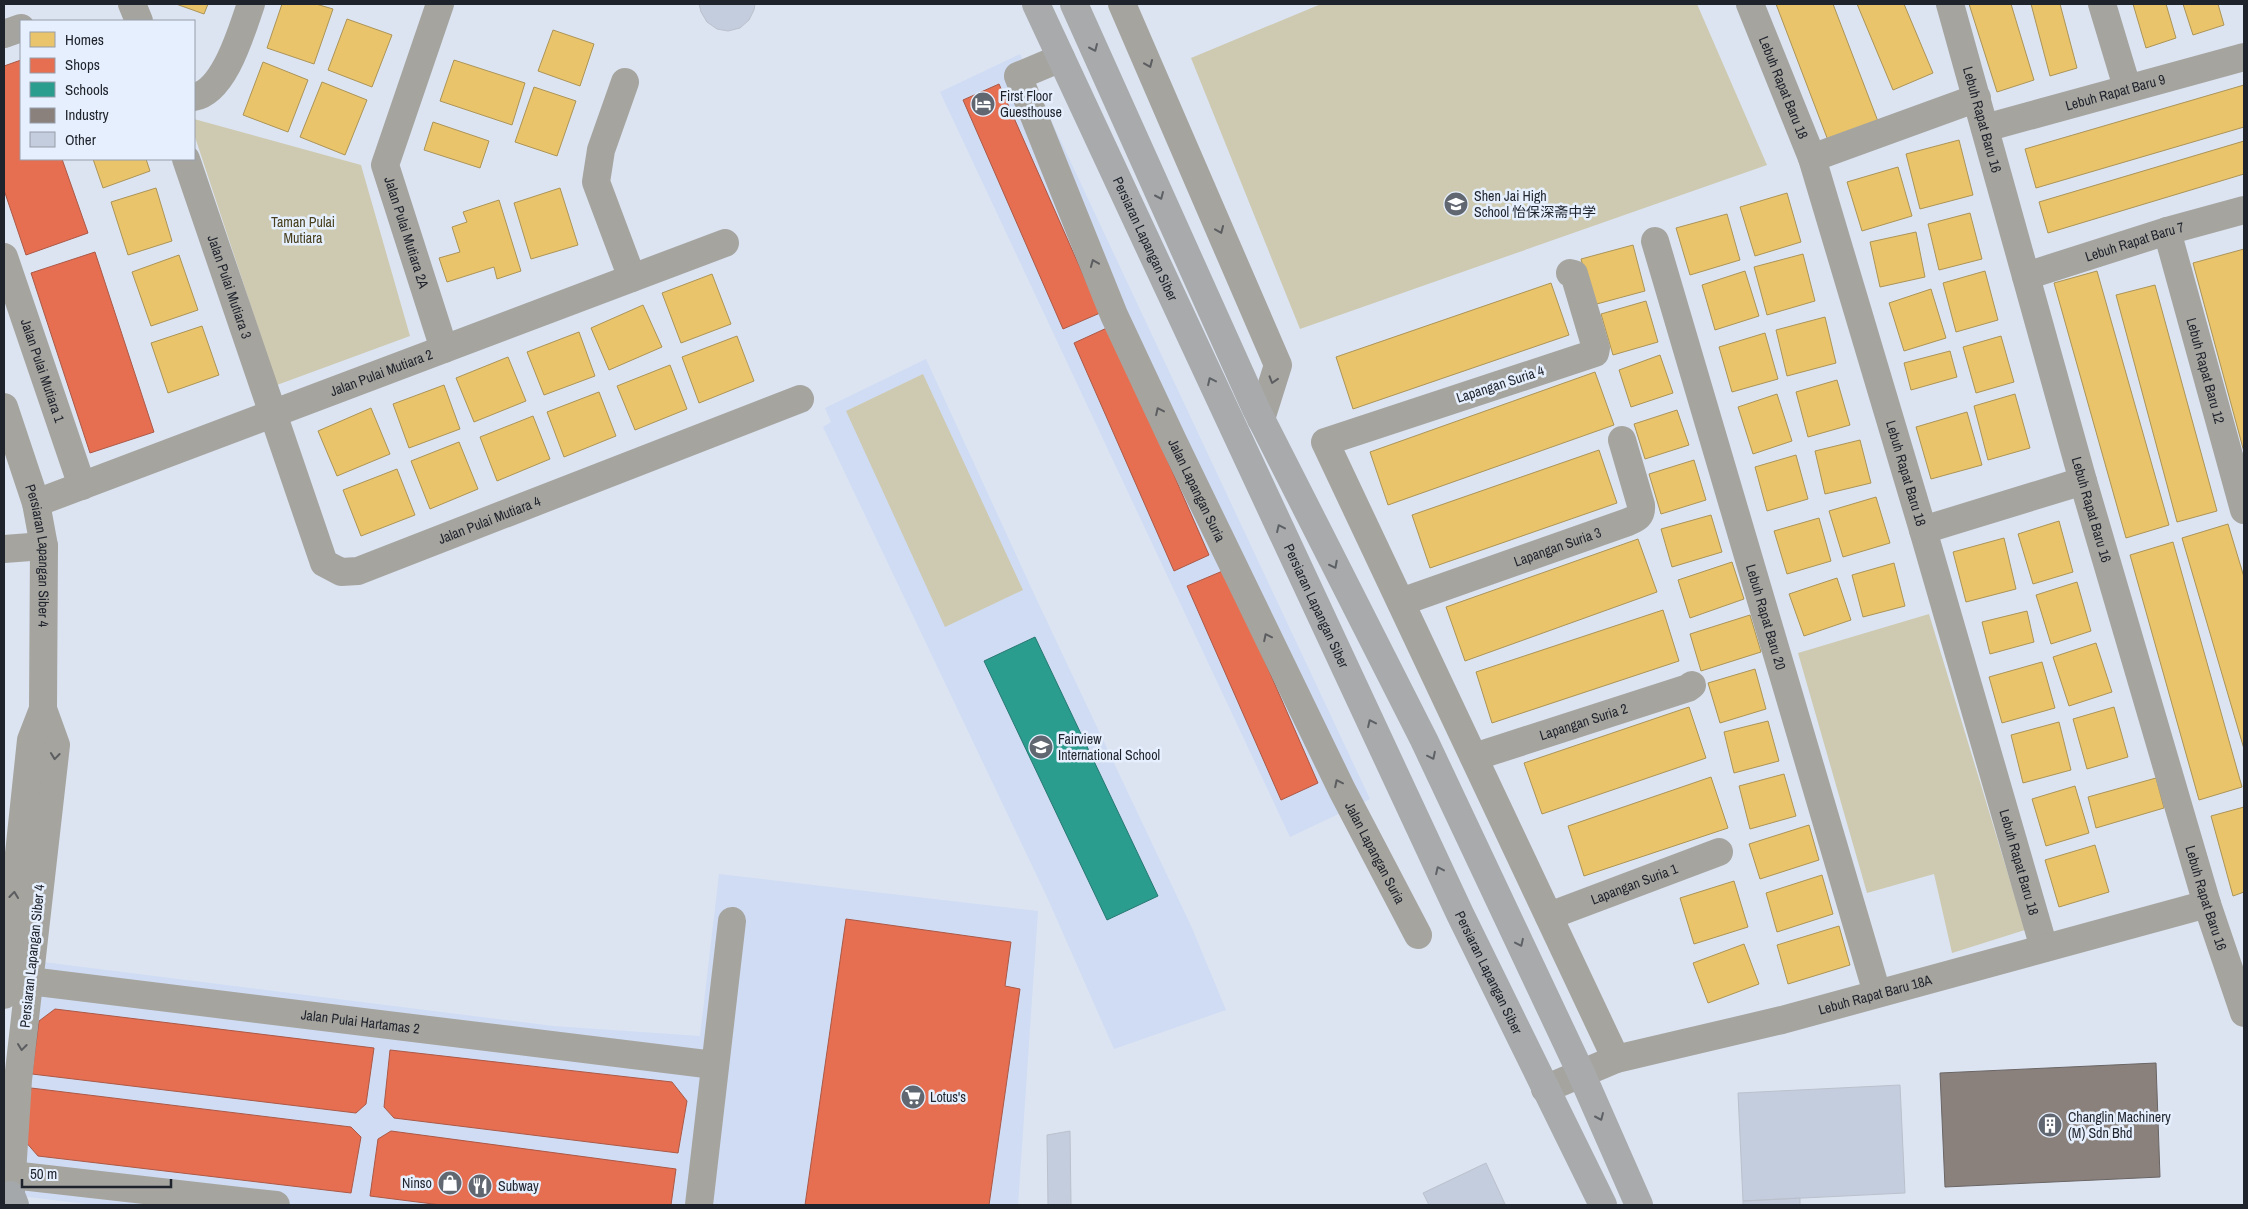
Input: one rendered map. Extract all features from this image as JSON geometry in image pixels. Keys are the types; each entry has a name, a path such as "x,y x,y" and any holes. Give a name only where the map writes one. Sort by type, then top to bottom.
{"main road":[{"name":"Persiaran Lapangan Siber","path":"1036,4 1460,914 1604,1205"},
{"path":"1074,4 1261,419 1424,740 1581,1072 1639,1205"},
{"path":"1255,475 1280,459"}],"street":[{"path":"132,4 138,20"},
{"path":"195,96 211,88 231,58 251,4"},
{"name":"Jalan Pulai Mutiara 2A","path":"440,4 385,165 444,349"},
{"path":"1122,4 1278,365 1261,419"},
{"name":"Lebuh Rapat Baru 18","path":"1750,4 1812,158 1923,530 2044,948"},
{"name":"Lebuh Rapat Baru 16","path":"1950,4 2083,481 2207,904 2244,1013"},
{"path":"2102,4 2127,87"},
{"path":"4,34 20,28"},
{"name":"Lebuh Rapat Baru 9","path":"1985,128 2127,87 2244,57"},
{"name":"Jalan Lapangan Suria","path":"1060,58 1018,76 1111,305 1230,562 1342,790 1418,935"},
{"path":"625,82 600,150 596,182 632,278"},
{"path":"1812,158 1977,98"},
{"name":"Jalan Pulai Mutiara 3","path":"186,160 272,414"},
{"name":"Lebuh Rapat Baru 7","path":"2026,276 2167,231 2244,210"},
{"name":"Lebuh Rapat Baru 12","path":"2167,231 2244,510"},
{"name":"Lebuh Rapat Baru 20","path":"1655,241 1877,993"},
{"name":"Jalan Pulai Mutiara 2","path":"36,503 725,243"},
{"name":"Jalan Pulai Mutiara 1","path":"5,265 82,486"},
{"name":"Lapangan Suria 4","path":"1400,602 1325,442 1595,353 1596,348 1574,274 1570,273"},
{"name":"Jalan Pulai Mutiara 4","path":"272,414 324,563 341,572 358,571 800,399"},
{"name":"Persiaran Lapangan Siber 4","path":"4,407 36,503 44,546 43,709 56,745 13,985 18,1080 12,1195"},
{"name":"Lapangan Suria 3","path":"1400,602 1639,517 1642,511 1641,505 1622,440"},
{"path":"1923,530 2083,481"},
{"path":"4,548 44,546"},
{"path":"1400,602 1616,1059"},
{"name":"Lapangan Suria 2","path":"1474,757 1688,688 1692,685"},
{"name":"Lapangan Suria 1","path":"1548,916 1719,852"},
{"name":"Lebuh Rapat Baru 18A","path":"1545,1089 1581,1072 1616,1059 1782,1020 2207,904"},
{"path":"699,1205 732,921"},
{"name":"Jalan Pulai Hartamas 2","path":"13,985 714,1065"},
{"path":"12,1195 276,1205"}],"shaded area":[{"path":"1020,54 1370,799 1290,837 940,92"},
{"name":"Fairview International School","path":"926,359 1035,596 1192,928 1226,1010 1114,1049 1047,897 823,427 831,422 825,408"},
{"path":"719,874 1038,911 1018,1205 94,1205 12,1195 35,961 553,1026 700,1036"}],"green space":[{"name":"Shen Jai High School 怡保深斋中学","path":"1321,4 1697,4 1767,165 1300,329 1191,58"},
{"name":"Taman Pulai Mutiara","path":"195,119 361,165 410,336 277,385 195,137"},
{"path":"923,374 1023,590 945,627 846,411"},
{"path":"1929,614 2025,930 1952,953 1934,874 1867,893 1798,653"}],"building: Homes":[{"path":"176,4 208,4 204,14"},
{"path":"282,4 316,4 333,9 314,64 267,48"},
{"path":"1776,4 1833,4 1879,124 1829,143"},
{"path":"1857,4 1904,4 1933,73 1893,90"},
{"path":"1969,4 2011,4 2034,80 1997,92"},
{"path":"2031,4 2060,4 2077,68 2050,76"},
{"path":"2133,4 2166,4 2176,38 2146,48"},
{"path":"2183,4 2218,4 2224,25 2193,35"},
{"path":"347,19 392,35 372,87 328,70"},
{"path":"553,30 594,44 580,86 538,71"},
{"path":"454,60 525,83 512,125 440,101"},
{"path":"263,62 308,80 288,132 243,115"},
{"path":"322,82 367,100 345,155 300,137"},
{"path":"2244,85 2244,127 2036,188 2025,149"},
{"path":"534,87 576,101 557,156 515,142"},
{"path":"433,122 489,141 480,168 424,150"},
{"path":"1959,140 1973,195 1920,209 1906,154"},
{"path":"2244,141 2244,174 2048,233 2039,202"},
{"path":"93,160 146,160 150,171 103,188"},
{"path":"1898,167 1912,216 1862,231 1847,182"},
{"path":"156,188 172,241 128,255 111,202"},
{"path":"560,188 578,245 531,259 514,203"},
{"path":"1787,193 1801,242 1755,256 1740,207"},
{"path":"499,200 521,271 497,279 494,267 447,282 439,258 460,252 452,227 467,222 463,212"},
{"path":"1970,213 1982,259 1939,270 1928,224"},
{"path":"1727,214 1740,260 1690,275 1676,228"},
{"path":"1916,232 1925,277 1880,287 1870,242"},
{"path":"1633,245 1645,291 1593,305 1581,259"},
{"path":"2244,249 2244,452 2193,263"},
{"path":"1803,254 1815,301 1767,315 1754,267"},
{"path":"179,255 198,310 151,326 132,272"},
{"path":"1745,271 1759,316 1715,330 1702,285"},
{"path":"1985,271 1998,320 1956,332 1943,283"},
{"path":"2097,271 2169,525 2126,538 2054,283"},
{"path":"712,274 731,324 681,343 662,293"},
{"path":"1551,283 1569,335 1353,409 1336,357"},
{"path":"2155,285 2217,511 2177,522 2116,295"},
{"path":"1931,289 1946,338 1904,351 1889,303"},
{"path":"1646,301 1658,342 1613,355 1601,314"},
{"path":"643,305 662,347 609,370 591,328"},
{"path":"1825,317 1836,363 1787,376 1776,330"},
{"path":"202,326 219,375 168,393 151,343"},
{"path":"579,332 595,376 544,395 527,352"},
{"path":"1765,333 1778,379 1732,392 1719,347"},
{"path":"737,336 754,381 699,403 682,357"},
{"path":"2001,336 2014,382 1976,393 1963,347"},
{"path":"1950,351 1957,377 1911,390 1904,363"},
{"path":"1660,355 1673,393 1631,407 1619,370"},
{"path":"508,357 526,401 474,422 456,378"},
{"path":"670,365 687,409 635,430 617,386"},
{"path":"1595,372 1614,425 1388,505 1370,452"},
{"path":"1837,380 1850,425 1808,437 1796,392"},
{"path":"444,385 460,429 409,448 393,404"},
{"path":"599,392 616,436 564,457 547,412"},
{"path":"1777,394 1792,441 1753,454 1738,407"},
{"path":"2015,394 2030,448 1988,460 1974,406"},
{"path":"371,408 390,454 337,476 318,431"},
{"path":"1677,410 1689,445 1645,459 1634,424"},
{"path":"1967,412 1982,465 1931,479 1916,427"},
{"path":"533,416 550,459 497,481 480,437"},
{"path":"1860,440 1871,483 1825,494 1815,451"},
{"path":"459,442 478,489 430,509 411,461"},
{"path":"1599,450 1617,503 1430,568 1412,515"},
{"path":"1796,455 1808,499 1767,511 1755,467"},
{"path":"1694,460 1706,500 1661,514 1649,474"},
{"path":"397,469 415,515 361,536 343,490"},
{"path":"1876,497 1890,543 1843,557 1829,511"},
{"path":"1711,515 1722,552 1672,567 1661,529"},
{"path":"1819,518 1831,561 1787,574 1774,531"},
{"path":"2059,521 2073,572 2033,584 2018,534"},
{"path":"2228,524 2244,577 2244,749 2182,538"},
{"path":"2004,538 2016,589 1966,602 1953,552"},
{"path":"1638,539 1657,592 1465,661 1446,607"},
{"path":"2173,542 2242,787 2199,800 2130,555"},
{"path":"1732,562 1744,599 1690,618 1678,580"},
{"path":"1894,563 1905,606 1863,617 1852,575"},
{"path":"1837,578 1851,620 1804,636 1789,594"},
{"path":"2077,582 2091,631 2051,644 2036,595"},
{"path":"1663,610 1679,661 1492,723 1476,672"},
{"path":"2027,611 2034,642 1990,654 1982,622"},
{"path":"1750,615 1761,652 1701,671 1690,634"},
{"path":"2096,643 2112,692 2069,706 2053,657"},
{"path":"2042,662 2055,708 2002,723 1989,677"},
{"path":"1755,669 1766,709 1720,723 1708,683"},
{"path":"1689,707 1706,758 1542,814 1524,763"},
{"path":"2114,707 2128,757 2087,769 2073,719"},
{"path":"1768,721 1779,761 1734,773 1724,732"},
{"path":"2059,722 2071,770 2023,783 2011,735"},
{"path":"1784,774 1796,816 1750,829 1739,786"},
{"path":"1711,777 1728,828 1584,876 1568,826"},
{"path":"2156,778 2164,808 2096,828 2088,797"},
{"path":"2075,786 2089,833 2046,846 2032,799"},
{"path":"2244,807 2244,892 2233,896 2211,816"},
{"path":"1809,825 1819,860 1760,879 1749,844"},
{"path":"2095,845 2109,892 2059,907 2045,860"},
{"path":"1822,875 1833,914 1777,932 1766,893"},
{"path":"1734,881 1748,927 1694,944 1680,898"},
{"path":"1839,926 1850,965 1788,984 1777,945"},
{"path":"1744,944 1759,984 1708,1003 1693,963"}],"building: Shops":[{"path":"20,60 20,160 62,160 88,233 26,255 4,190 4,66"},
{"path":"999,84 1100,313 1063,329 963,100"},
{"path":"95,252 154,432 90,453 31,273"},
{"path":"1109,327 1209,555 1174,571 1074,343"},
{"path":"1225,570 1318,783 1281,800 1187,586"},
{"name":"Lotus's","path":"846,919 1011,942 1005,986 1020,989 989,1205 805,1205"},
{"path":"55,1009 374,1048 366,1104 356,1113 32,1074 39,1021"},
{"path":"390,1050 672,1082 687,1101 678,1153 394,1118 384,1107"},
{"path":"31,1088 351,1127 361,1137 351,1193 38,1156 24,1140"},
{"path":"391,1131 676,1169 671,1205 441,1205 370,1196 378,1139"}],"building: Schools":[{"path":"1035,637 1158,896 1107,920 984,661"}],"building: Industry":[{"name":"Changlin Machinery (M) Sdn Bhd","path":"2156,1063 2160,1177 1945,1187 1940,1073"}],"building: Other":[{"path":"699,4 755,4 749,20 740,28 728,31 717,29 707,22"},
{"path":"1900,1085 1905,1193 1743,1201 1738,1093"},
{"path":"1070,1131 1071,1205 1048,1205 1047,1135"},
{"path":"1486,1163 1505,1204 1429,1205 1423,1193"},
{"path":"1800,1198 1800,1205 1743,1205 1743,1201"}],"place":[{"name":"First Floor Guesthouse","path":"983,104"},
{"name":"Shen Jai High School 怡保深斋中学","path":"1456,204"},
{"name":"Fairview International School","path":"1041,747"},
{"name":"Lotus's","path":"913,1097"},
{"name":"Changlin Machinery (M) Sdn Bhd","path":"2050,1125"},
{"name":"Ninso","path":"450,1183"},
{"name":"Subway","path":"480,1186"}]}
